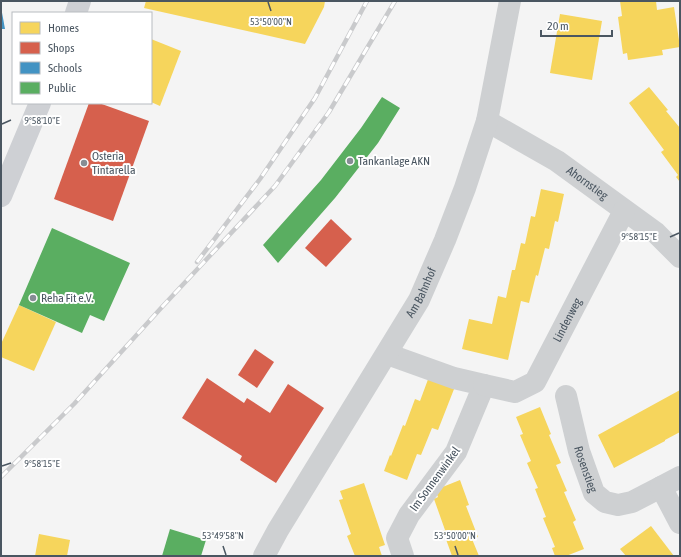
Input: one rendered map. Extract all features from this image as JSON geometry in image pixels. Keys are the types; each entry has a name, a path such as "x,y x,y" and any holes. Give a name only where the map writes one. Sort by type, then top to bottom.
{"main road":[{"path":"76,12 80,1"},
{"path":"1,196 40,104"}],"street":[{"name":"Am Bahnhof","path":"264,556 278,530 419,300 445,240 465,188 487,121 510,1"},
{"name":"Ahornstieg","path":"487,121 557,161 656,233 680,257"},
{"name":"Lindenweg","path":"484,385 515,392 535,382 624,210"},
{"path":"387,354 454,378 484,385"},
{"name":"Im Sonnenwinkel","path":"403,556 397,538 409,515 456,452 484,385"},
{"name":"Rosenstieg","path":"566,396 579,451 594,493 605,502 618,505 632,502 671,482"},
{"path":"671,482 680,523"}],"building: Homes":[{"path":"146,1 325,1 324,7 305,44 144,8"},
{"path":"620,1 656,1 657,10 674,7 680,47 662,50 663,55 628,60 627,53 623,54 618,17 622,16"},
{"path":"560,14 602,21 592,80 550,73"},
{"path":"152,39 181,51 160,106 152,102"},
{"path":"649,87 668,110 666,111 680,128 680,182 676,177 678,175 661,152 664,150 629,103"},
{"path":"541,189 564,194 558,222 555,221 549,249 545,248 529,303 521,301 508,360 462,349 469,319 492,324 498,296 506,298 512,270 515,270 521,243 525,244 531,216 535,217"},
{"path":"19,305 56,322 34,371 1,357 1,344"},
{"path":"430,374 456,384 438,430 432,428 421,455 417,454 407,480 384,471 403,425 405,426 415,399 420,401"},
{"path":"680,390 680,432 614,468 598,435"},
{"path":"540,407 551,434 549,435 561,463 556,465 567,491 564,492 576,520 573,522 584,549 566,556 555,556 552,548 555,547 543,518 546,517 535,489 538,488 527,463 531,461 520,435 523,434 516,417"},
{"path":"460,480 469,505 466,506 478,537 472,539 479,556 452,556 434,499 438,497 435,490"},
{"path":"364,483 385,545 379,547 382,556 355,556 347,536 351,534 339,500 343,499 340,491"},
{"path":"651,526 674,556 626,556 620,549"},
{"path":"39,534 70,540 67,556 35,556"}],"building: Shops":[{"path":"89,104 102,104 149,121 113,221 54,199"},
{"path":"331,219 352,239 326,267 305,248"},
{"path":"255,349 274,362 257,388 238,375"},
{"path":"207,378 244,403 247,398 270,413 288,384 324,408 276,483 240,460 242,456 182,418"}],"building: Schools":[{"path":"1,7 5,29 1,29"}],"building: Public":[{"name":"Tankanlage AKN","path":"382,97 400,108 378,143 335,198 278,263 263,245 321,180 361,128"},
{"path":"52,228 130,263 104,321 90,315 82,333 19,305"},
{"path":"170,529 206,540 201,556 162,556"}],"railway":[{"path":"197,262 260,179 315,98 367,1"},
{"path":"1,477 74,404 275,186 329,112 395,1"}],"place":[{"name":"Tankanlage AKN","path":"350,161"},
{"name":"Osteria Tintarella","path":"84,163"},
{"name":"Reha Fit e.V.","path":"33,298"}]}
